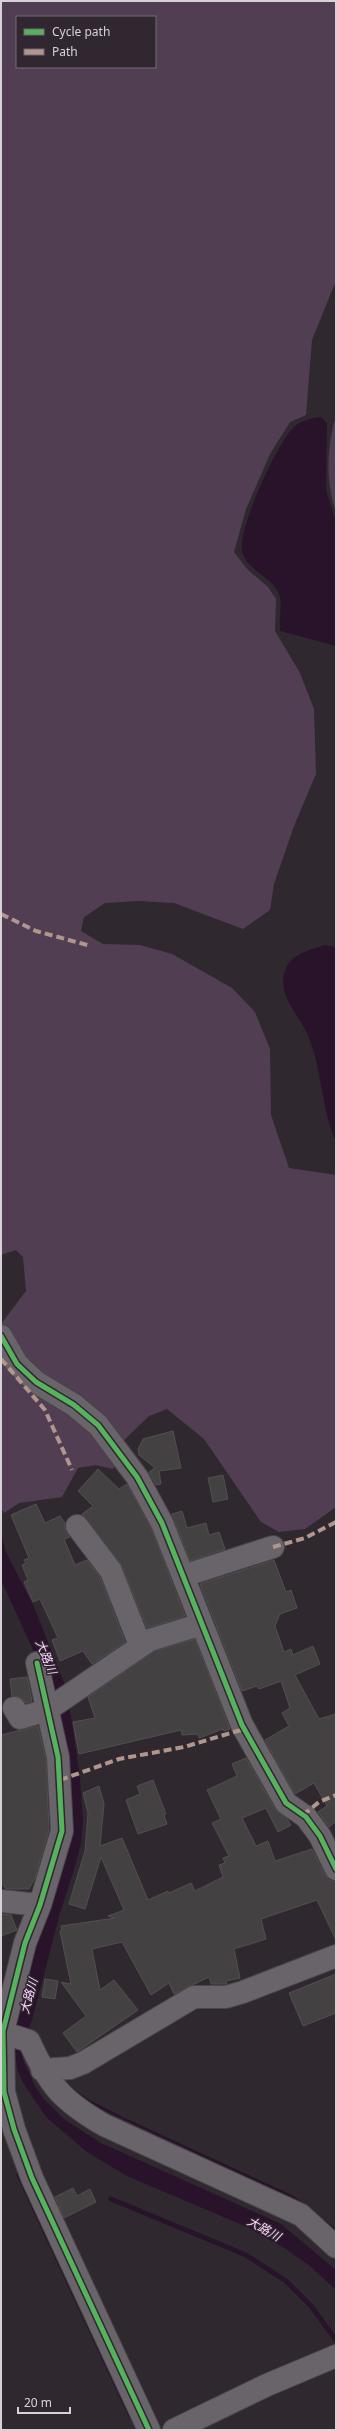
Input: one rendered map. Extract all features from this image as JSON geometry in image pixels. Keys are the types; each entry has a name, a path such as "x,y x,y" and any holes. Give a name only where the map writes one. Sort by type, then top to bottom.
{"street":[{"path":"1,1336 18,1364 36,1382 74,1404 98,1425 137,1477 162,1523 244,1729 286,1803 306,1818 320,1836 336,1869"},
{"path":"77,1526 111,1571 140,1646"},
{"path":"183,1576 273,1547"},
{"path":"14,1708 20,1718 47,1710 150,1640 202,1624"},
{"path":"37,1663 58,1757 62,1831 40,1906 26,1943 10,2035 4,2092 27,2164 149,2430"},
{"path":"1,1901 40,1906"},
{"path":"42,2070 56,2070 83,2063 194,1998 226,1997 301,1971 336,1956"},
{"path":"10,2035 42,2070 48,2080 80,2111 104,2125 301,2215 336,2247"},
{"path":"174,2430 268,2385 336,2356"}],"shaded area":[{"path":"1,1 336,1 336,287 335,283 312,340 306,415 290,422 270,454 246,509 234,552 247,569 268,587 276,599 275,631 300,673 314,709 316,774 294,826 274,884 270,910 243,929 174,903 138,901 105,903 84,917 81,931 103,944 140,945 172,954 232,988 255,1012 270,1049 271,1115 289,1168 336,1175 336,1507 305,1529 279,1532 261,1522 204,1439 167,1409 149,1416 118,1446 58,1391 6,1338 1,1324 26,1291 23,1257 16,1250 1,1255"},
{"path":"336,416 336,511 332,500 328,464"},
{"path":"1,1344 41,1390 119,1457 113,1469 96,1465 78,1468 62,1497 19,1503 4,1513 1,1508"}],"water":[{"path":"321,417 327,423 326,490 336,522 336,646 280,631 281,601 277,590 273,584 249,564 242,551 242,540 252,506 279,448 295,426 301,422"},
{"path":"325,945 336,947 336,1142 327,1116 313,1048 304,1027 285,995 283,986 283,977 286,968 293,959 314,948"},
{"name":"大路川","path":"1,1535 6,1552 34,1607 67,1690 80,1778 83,1821 81,1844 60,1913 32,2020 21,2047 23,2060 35,2086 43,2098 64,2119 101,2143 281,2224 336,2270 336,2290 310,2266 286,2249 247,2227 127,2176 87,2152 46,2117 22,2081 17,2068 12,2026 28,1961 67,1839 40,1665 1,1580"},
{"path":"65,2082 86,2098 123,2117 294,2196 336,2229 336,2233 291,2198 101,2109 70,2090"}],"building":[{"path":"173,1431 181,1468 159,1471 161,1484 156,1485 149,1472 155,1468 139,1455 138,1449 143,1439"},
{"path":"98,1469 119,1489 127,1484 151,1528 185,1616 147,1628 121,1564 82,1514 93,1506 78,1491"},
{"path":"223,1475 228,1499 213,1502 208,1478"},
{"path":"36,1504 45,1523 60,1516 65,1523 65,1528 70,1537 64,1539 75,1565 87,1560 100,1577 125,1642 92,1664 83,1651 60,1661 52,1640 58,1638 40,1599 33,1602 24,1582 28,1580 22,1565 26,1563 24,1560 29,1558 11,1515"},
{"path":"182,1511 187,1528 206,1523 209,1535 219,1532 225,1549 190,1561 172,1514"},
{"path":"274,1560 286,1592 291,1590 297,1608 280,1614 275,1626 284,1652 291,1649 293,1655 313,1646 320,1664 295,1675 319,1719 336,1714 336,1821 329,1827 318,1812 327,1806 314,1783 295,1794 265,1740 289,1726 282,1713 290,1708 281,1681 259,1689 257,1686 242,1691 200,1584"},
{"path":"195,1639 230,1729 224,1731 223,1729 199,1738 198,1734 182,1735 181,1730 79,1754 73,1722 95,1718 88,1697 155,1651"},
{"path":"27,1677 32,1701 26,1703 20,1697 12,1696 10,1679"},
{"path":"38,1726 46,1759 49,1830 35,1878 29,1889 6,1889 1,1883 1,1735"},
{"path":"246,1758 275,1809 287,1819 291,1825 278,1832 266,1808 242,1818 256,1846 268,1841 275,1861 312,1849 325,1875 329,1880 336,1882 336,1940 317,1900 261,1919 266,1939 234,1949 240,1978 226,1981 227,1984 211,1984 209,1977 174,1994 169,1983 151,1995 122,1942 92,1949 100,1990 114,1980 138,2010 77,2052 63,2033 86,2016 61,1982 71,1984 60,1931 62,1931 61,1926 115,1918 108,1916 124,1910 101,1857 85,1909 69,1904 85,1851 88,1813 83,1793 99,1786 104,1804 100,1846 122,1838 148,1900 168,1891 169,1893 191,1883 195,1891 223,1877 219,1865 225,1863 223,1858 229,1856 212,1823 221,1819 207,1790 237,1776 232,1764"},
{"path":"153,1780 166,1814 164,1815 167,1824 138,1834 126,1800 140,1794 137,1786"},
{"path":"1,1914 11,1915 17,1930 1,1936"},
{"path":"336,1974 336,2013 303,2026 289,1993"},
{"path":"45,1979 58,1981 55,1999 42,1997"},
{"path":"73,2188 77,2196 90,2189 96,2202 64,2218 55,2197"}],"waterway":[{"path":"19,2175 131,2416"},
{"path":"111,2199 246,2255 286,2281 311,2306 336,2340"}],"marked path":[{"path":"1,914 36,931 91,946"},
{"path":"1,1359 45,1410 72,1470"},
{"path":"273,1547 305,1538 336,1522"},
{"path":"60,1780 119,1759 184,1747 244,1729"},
{"path":"303,1815 319,1802 336,1795"}],"cycle path":[{"path":"1,1336 17,1364 36,1382 74,1405 98,1425 137,1477 162,1523 242,1725 286,1803 306,1817 320,1836 336,1869"},
{"path":"37,1663 58,1757 62,1831 40,1905 25,1943 3,2031 4,2092 14,2129 32,2178 149,2430"}]}
